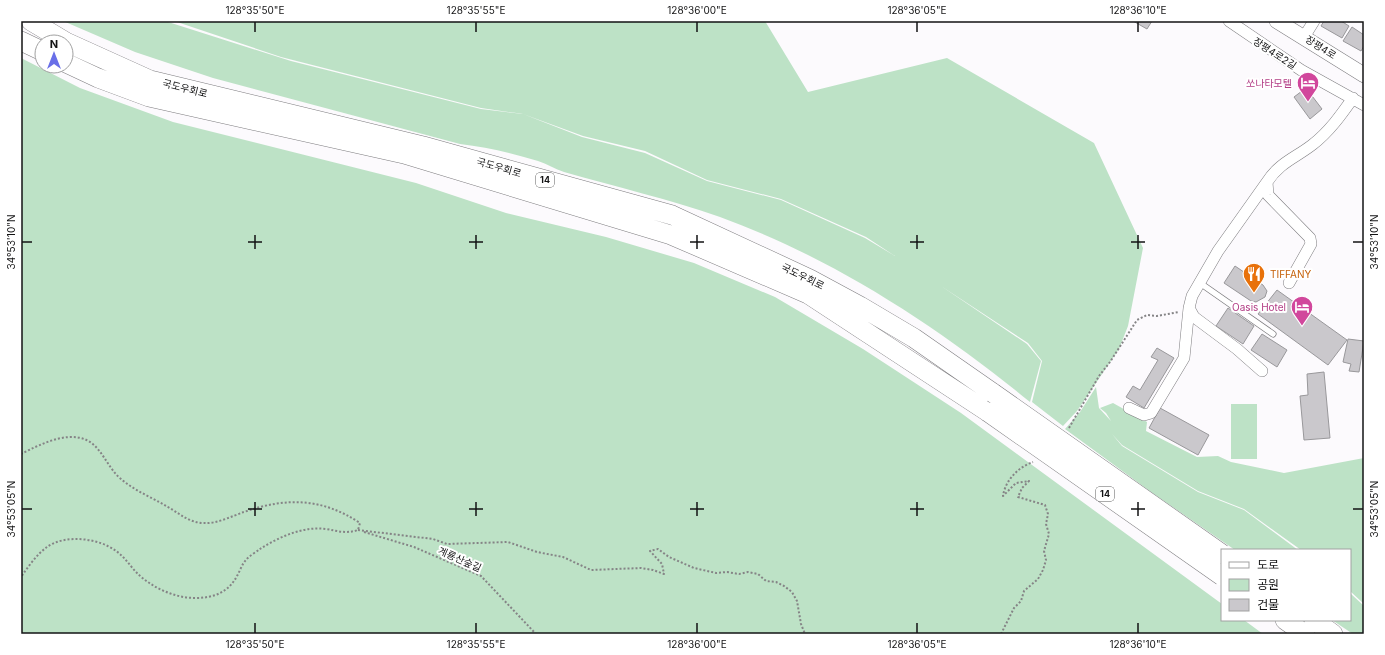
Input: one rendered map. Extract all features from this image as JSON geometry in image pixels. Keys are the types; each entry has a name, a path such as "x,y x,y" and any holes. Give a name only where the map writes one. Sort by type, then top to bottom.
{"highway":[{"name":"국도우회로","path":"31,21 53,34"},
{"path":"21,40 34,47"},
{"name":"국도우회로","path":"74,46 150,80 423,146 672,215 810,279 914,338 1221,553"},
{"name":"국도우회로","path":"74,67 98,78 149,97 404,154 671,235 808,294 988,412 1221,575"},
{"path":"1286,621 1305,634"},
{"path":"1315,621 1333,634"}],"street":[{"name":"장평4로2길","path":"1229,21 1301,70 1340,93 1354,98 1364,105"},
{"name":"장평4로","path":"1277,21 1364,75"},
{"path":"1304,37 1314,21"},
{"path":"1129,408 1144,415 1151,413 1184,358 1189,308 1192,296 1218,251 1267,182 1281,165 1313,144 1333,125 1354,98"},
{"path":"1267,182 1268,196 1310,238 1311,244 1289,283"},
{"path":"1189,308 1194,317 1237,348 1262,372"}],"lane":[{"path":"1200,283 1273,334"}],"path":[{"path":"21,454 43,444 72,436 83,439 94,445 121,479 191,521 213,522 253,509 297,501 316,502 336,510 360,523 358,530"},
{"path":"21,577 47,546 61,541 76,539 104,544 116,551 138,574 161,590 177,596 194,598 211,597 226,592 233,584 246,560 261,548 302,529 325,529 341,533 350,533 358,530 433,539 448,544 508,542 537,552 563,558 591,570 641,568 664,574 662,564 650,552 658,549 694,568 716,573 727,572 739,574 748,572 758,574 766,581 776,582 784,586 792,592 797,601 801,624 805,634"},
{"name":"계룡산숲길","path":"358,530 414,547 481,576 536,634"}],"green space":[{"path":"63,21 165,21 291,61 481,109 523,114 481,108 281,57 174,21 765,21 808,92 947,58 1094,143 1143,248 1128,326 1119,349 1077,411 1063,426 1032,402 1042,361 1028,343 941,286 1027,344 1041,361 1030,402 958,347 882,296 803,253 720,217 662,199 564,172 541,162 518,155 460,144 213,78 135,52","holes":["523,114 583,136 645,151 707,180 781,199 866,237 895,256 865,238 781,200 707,181 645,153 582,137"]},
{"path":"21,58 34,65 34,74 52,74 80,88 173,122 416,183 506,213 606,237 694,263 775,297 863,349 961,413 1221,603 1221,621 1245,621 1263,634 21,634"},
{"path":"1096,387 1099,408 1111,421 1106,413 1100,408 1113,403 1147,422 1146,431 1197,457 1218,456 1231,462 1284,473 1364,458 1364,604 1351,592 1351,549 1300,549 1244,509 1198,491 1122,445 1112,434 1122,446 1198,492 1244,510 1297,549 1234,549 1151,492 1065,429 1080,412"},
{"path":"1231,404 1257,404 1257,459 1231,459"},
{"path":"1351,594 1364,606 1364,634 1353,634 1334,621 1351,621"}],"building":[{"path":"1133,21 1152,21 1147,29"},
{"path":"1324,21 1341,21 1349,26 1342,38 1321,26"},
{"path":"1352,27 1364,35 1364,46 1361,51 1343,41"},
{"name":"쏘나타모텔","path":"1306,88 1322,109 1310,119 1294,97"},
{"name":"Oasis Hotel","path":"1235,266 1263,285 1267,291 1265,297 1256,302 1251,301 1224,283"},
{"name":"Oasis Hotel","path":"1277,290 1347,340 1328,365 1258,314"},
{"name":"Oasis Hotel","path":"1228,308 1254,326 1243,344 1216,326"},
{"name":"Oasis Hotel","path":"1262,334 1287,350 1277,367 1251,350"},
{"path":"1348,339 1364,341 1359,372 1349,371 1351,364 1343,362"},
{"path":"1157,348 1174,358 1144,408 1126,397 1133,386 1140,390 1158,360 1151,357"},
{"path":"1324,372 1330,438 1304,440 1300,396 1308,395 1307,374"},
{"path":"1160,408 1209,435 1198,455 1149,428"}],"place":[{"name":"쏘나타모텔","path":"1308,102"},
{"name":"TIFFANY","path":"1254,294"},
{"name":"Oasis Hotel","path":"1302,326"}]}
